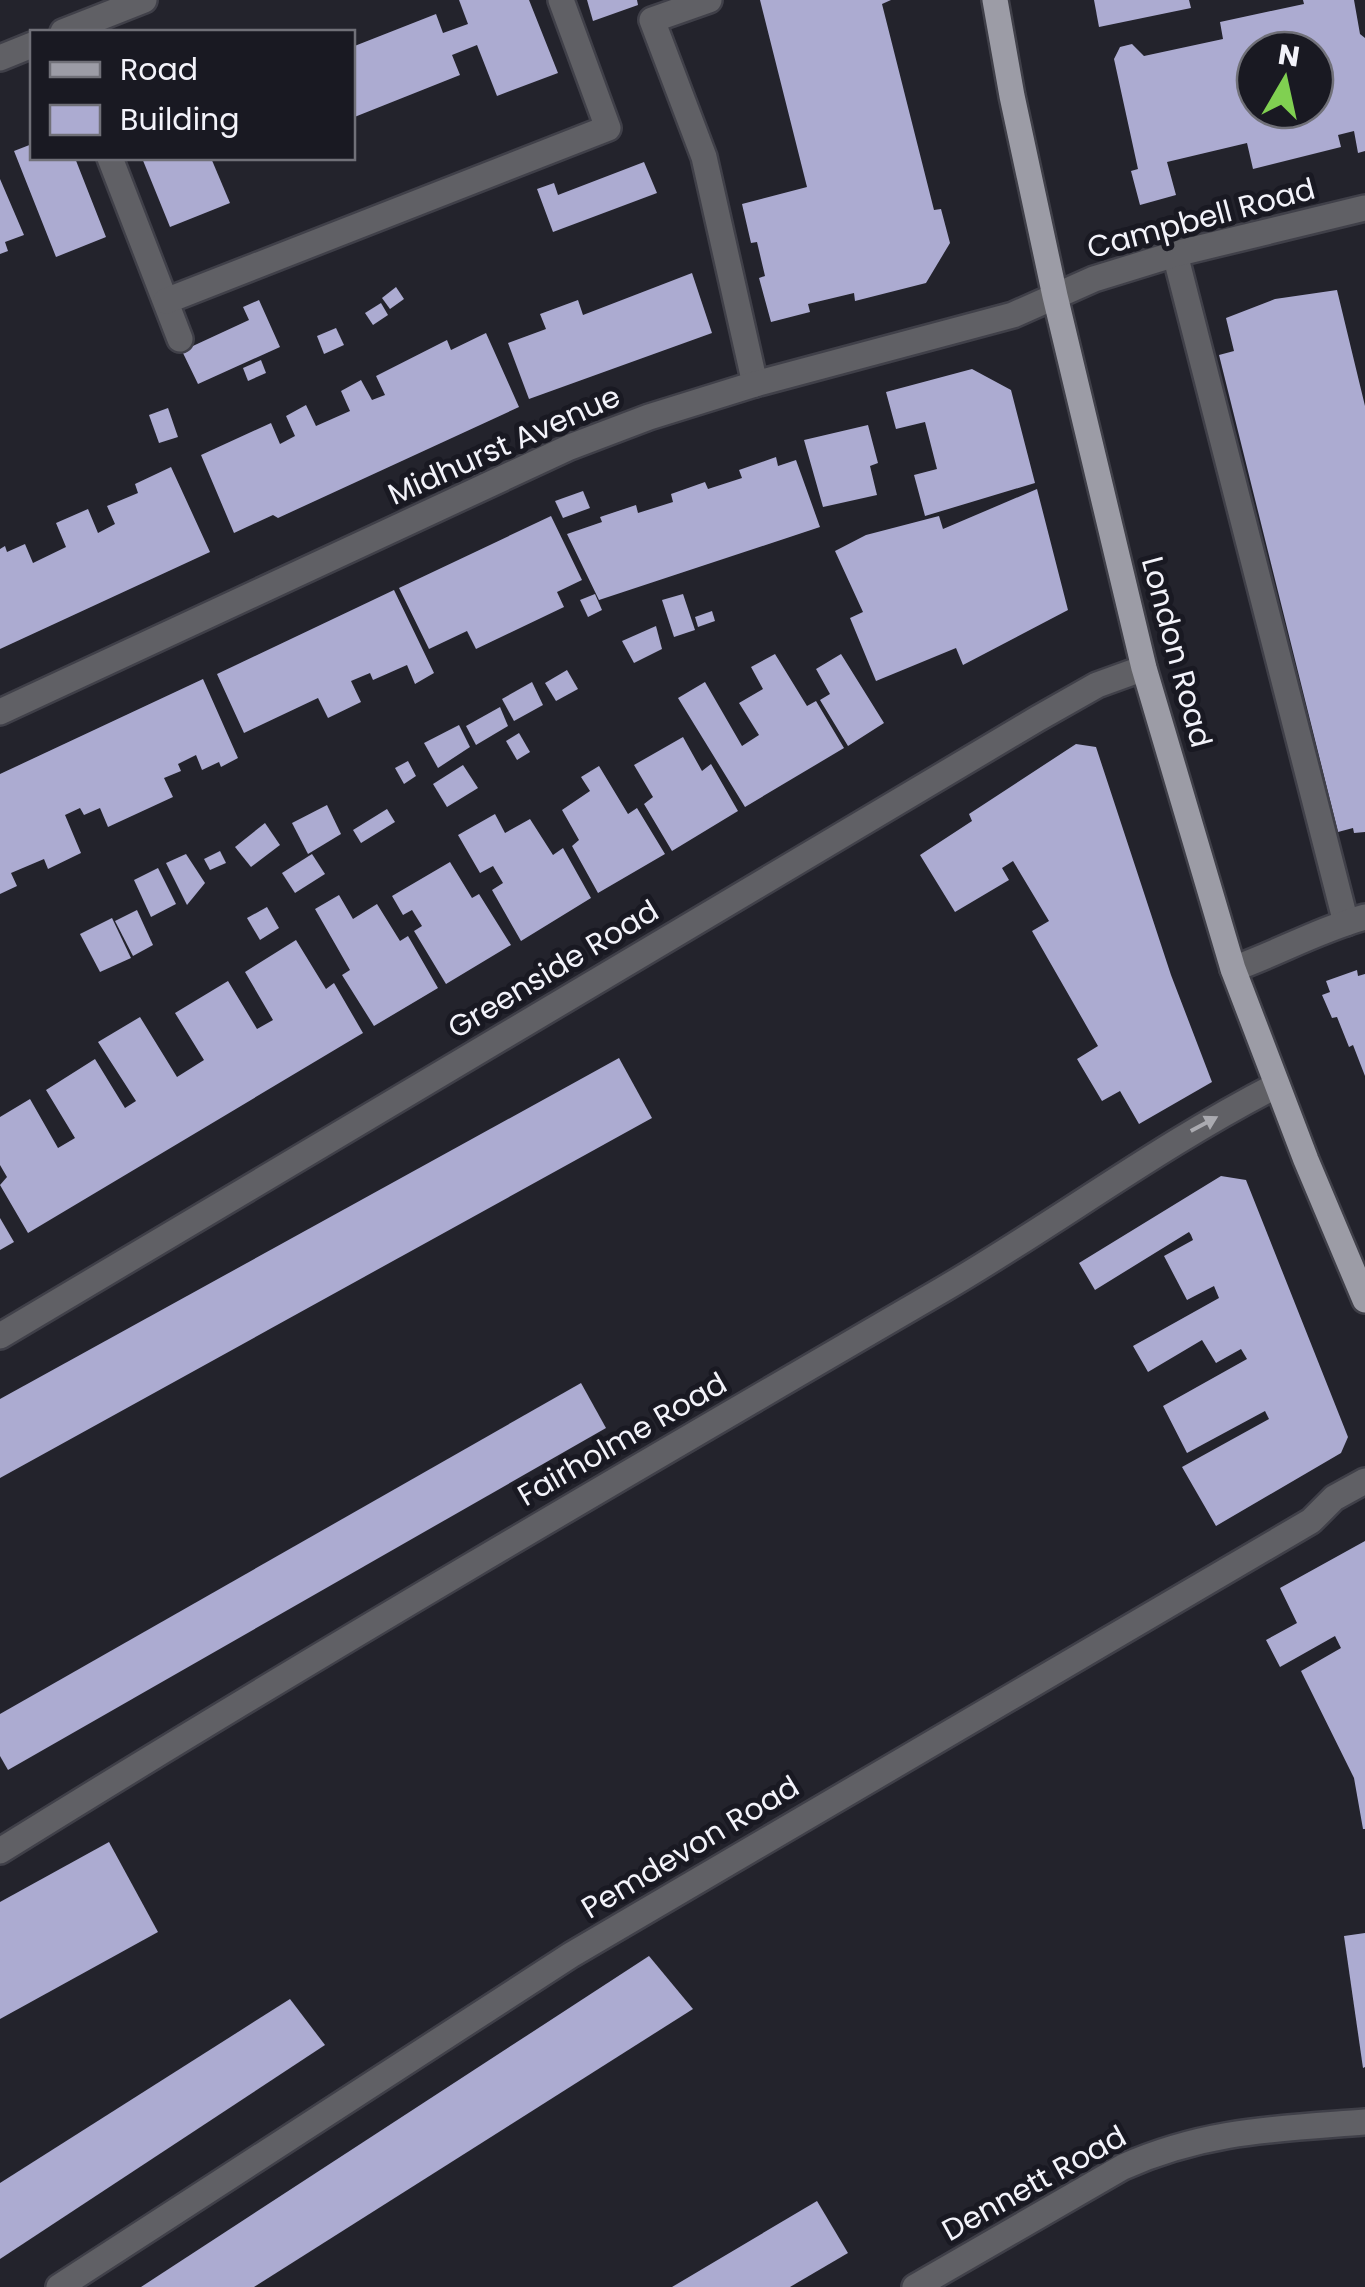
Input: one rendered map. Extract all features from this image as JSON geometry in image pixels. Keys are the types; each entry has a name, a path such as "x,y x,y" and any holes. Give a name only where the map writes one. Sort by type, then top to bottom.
{"main road":[{"name":"London Road","path":"994,0 1055,296 1144,668 1233,969 1277,1085 1358,1258 1365,1300"}],"street":[{"path":"68,30 144,0"},
{"path":"166,302 608,128 561,0"},
{"path":"709,0 652,20 704,157 755,384"},
{"path":"0,58 30,46"},
{"path":"111,160 180,339"},
{"name":"Campbell Road","path":"1055,296 1094,279 1175,254 1365,208"},
{"path":"1175,254 1355,920 1296,940 1272,955 1233,969"},
{"name":"Midhurst Avenue","path":"0,712 570,447 755,384 1013,315 1055,296"},
{"name":"Greenside Road","path":"0,1336 1037,719 1096,685 1144,668"},
{"name":"Fairholme Road","path":"0,1851 510,1541 964,1278 1188,1132 1277,1085"},
{"name":"Pemdevon Road","path":"59,2287 571,1955 1312,1521 1334,1498 1365,1481"},
{"name":"Dennett Road","path":"916,2287 1123,2167 1154,2153 1230,2132 1365,2122"}],"building":[{"path":"459,0 529,0 558,73 497,96 477,45 452,55 460,75 355,117 355,46 436,14 443,33 468,24"},
{"path":"587,0 637,0 638,5 593,21"},
{"path":"760,0 891,0 882,4 934,210 941,209 950,243 926,283 855,301 854,293 808,304 810,312 771,322 759,278 765,276 757,242 751,243 742,204 807,187"},
{"path":"1094,0 1189,0 1191,8 1099,27"},
{"path":"1303,0 1354,0 1360,34 1365,38 1365,151 1358,153 1354,131 1338,135 1341,147 1253,169 1247,143 1167,162 1176,195 1140,205 1131,171 1138,169 1114,59 1120,47 1132,44 1144,56 1223,39 1220,22 1304,4"},
{"path":"30,145 30,160 76,160 106,237 56,257 14,151"},
{"path":"143,160 212,160 230,203 170,227"},
{"path":"644,162 657,193 553,232 537,189 554,183 558,195"},
{"path":"0,179 24,235 5,242 8,251 0,254"},
{"path":"692,273 712,333 529,399 508,343 546,329 540,314 578,300 583,315"},
{"path":"396,287 404,299 390,309 382,298"},
{"path":"1337,290 1365,406 1365,832 1354,833 1353,828 1338,832 1219,355 1234,351 1226,318 1275,299"},
{"path":"259,300 280,347 198,384 182,351 249,320 243,307"},
{"path":"381,303 388,315 373,325 365,313"},
{"path":"336,328 344,345 324,354 317,336"},
{"path":"486,333 519,407 278,518 273,515 234,533 201,455 271,423 280,444 295,436 286,416 306,405 316,426 350,411 341,391 361,380 372,400 385,395 376,376 447,340 451,350"},
{"path":"261,360 266,373 248,381 243,368"},
{"path":"972,369 1011,390 1035,483 925,516 914,475 937,469 925,422 896,429 886,392"},
{"path":"168,408 178,437 159,443 149,415"},
{"path":"868,425 878,463 870,466 877,495 823,507 804,440"},
{"path":"776,457 778,466 796,460 820,527 599,600 567,534 636,505 638,513 673,502 671,494 705,482 708,489 742,478 739,470"},
{"path":"171,467 210,552 0,649 0,549 5,546 7,552 25,544 33,563 66,547 56,523 88,509 98,533 115,524 107,506 138,493 135,484"},
{"path":"1037,489 1068,610 963,665 956,648 876,681 850,618 863,612 835,551 866,535 939,516 943,529"},
{"path":"583,491 590,508 563,518 555,501"},
{"path":"551,516 582,580 557,592 564,607 476,649 467,631 429,649 399,588"},
{"path":"394,590 434,673 415,684 407,665 373,680 370,673 351,681 361,702 328,718 318,698 244,733 217,674"},
{"path":"595,594 602,610 588,617 580,600"},
{"path":"683,594 695,630 674,637 662,600"},
{"path":"712,611 715,621 698,627 695,617"},
{"path":"656,626 662,649 634,663 622,641"},
{"path":"775,654 807,706 816,701 844,748 745,807 678,698 705,682 742,746 759,735 739,703 763,689 751,667"},
{"path":"841,654 884,723 848,746 820,700 830,694 816,669"},
{"path":"567,670 578,689 556,701 545,683"},
{"path":"203,679 238,758 221,767 219,762 202,770 196,755 178,764 181,771 164,778 173,797 108,827 100,808 84,815 80,808 65,815 81,853 48,869 44,859 11,873 17,886 0,894 0,774"},
{"path":"532,682 543,705 514,721 502,699"},
{"path":"500,707 508,726 476,745 466,726"},
{"path":"459,725 470,747 438,768 424,743"},
{"path":"519,733 530,752 517,760 506,741"},
{"path":"683,737 702,771 711,764 738,811 672,851 644,804 653,797 634,765"},
{"path":"1076,744 1096,747 1171,975 1212,1082 1139,1124 1120,1091 1102,1101 1077,1059 1098,1046 1032,931 1049,921 1013,861 1002,868 1009,880 955,912 920,855 972,821 969,814"},
{"path":"408,761 416,776 404,784 395,768"},
{"path":"463,765 478,788 447,807 433,784"},
{"path":"599,766 628,814 637,808 665,854 598,893 572,846 579,840 562,810 590,791 581,777"},
{"path":"327,805 341,834 308,854 292,823"},
{"path":"387,809 395,822 361,843 353,830"},
{"path":"495,814 505,833 530,819 553,855 563,848 591,898 521,941 492,890 503,883 493,866 480,873 458,835"},
{"path":"265,823 280,845 251,867 235,847"},
{"path":"220,851 226,863 210,870 204,859"},
{"path":"186,854 205,883 187,905 166,863"},
{"path":"312,854 325,874 295,893 282,873"},
{"path":"450,862 472,898 479,894 511,945 446,984 414,931 422,926 412,910 403,915 392,896"},
{"path":"158,868 176,904 151,917 134,880"},
{"path":"339,895 353,919 377,904 400,941 408,936 438,988 374,1026 342,975 350,970 315,909"},
{"path":"267,907 279,928 260,940 247,918"},
{"path":"137,910 153,945 133,956 115,921"},
{"path":"112,918 131,958 100,972 80,934"},
{"path":"296,940 326,989 334,983 363,1033 28,1233 0,1185 7,1177 0,1165 0,1117 30,1099 58,1148 75,1138 46,1090 95,1059 125,1108 136,1101 98,1042 140,1017 177,1077 204,1060 175,1013 228,981 257,1029 273,1020 245,972"},
{"path":"1357,970 1358,976 1365,974 1365,1076 1353,1045 1349,1047 1337,1017 1332,1018 1322,995 1330,992 1326,981"},
{"path":"619,1058 652,1118 0,1478 0,1399"},
{"path":"1221,1176 1246,1180 1348,1437 1341,1453 1216,1526 1182,1467 1269,1419 1265,1411 1187,1453 1163,1406 1247,1359 1241,1349 1216,1363 1202,1340 1148,1372 1133,1346 1219,1298 1214,1286 1187,1300 1164,1256 1193,1240 1191,1235 1189,1232 1095,1290 1079,1263"},
{"path":"0,1218 14,1242 0,1250"},
{"path":"581,1383 606,1428 8,1770 0,1756 0,1714"},
{"path":"1365,1541 1363,1829 1354,1778 1301,1671 1341,1648 1335,1636 1280,1667 1266,1640 1297,1623 1280,1588"},
{"path":"109,1842 158,1932 0,2019 0,1902"},
{"path":"1365,1933 1365,2067 1363,2068 1344,1936"},
{"path":"649,1956 693,2009 254,2287 141,2287"},
{"path":"290,1999 325,2045 0,2259 0,2183"},
{"path":"817,2201 848,2253 790,2287 672,2287"}]}
